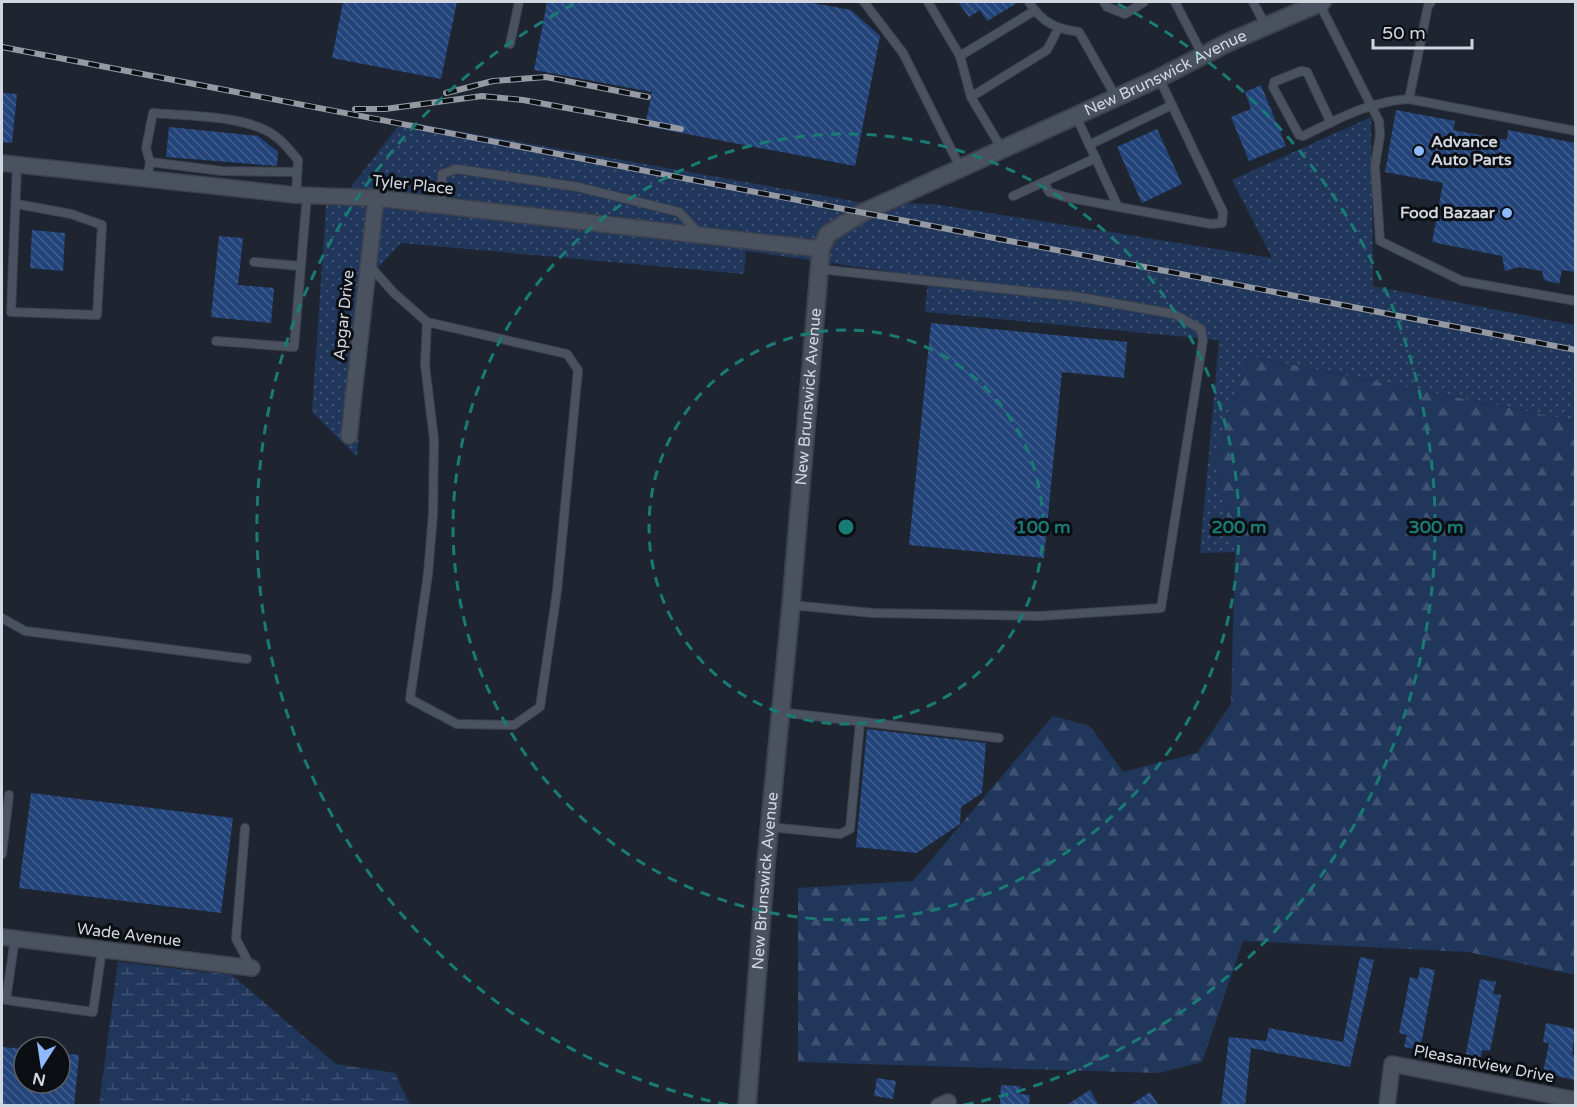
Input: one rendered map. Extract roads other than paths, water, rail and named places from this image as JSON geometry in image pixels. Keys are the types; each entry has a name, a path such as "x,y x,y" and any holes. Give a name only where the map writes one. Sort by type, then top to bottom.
{"street":[{"name":"New Brunswick Avenue","path":"747,1106 769,827 791,605 819,269 821,249 828,234 862,213 1320,2"},
{"name":"Tyler Place","path":"9,164 302,195 375,198 821,249"},
{"name":"Apgar Drive","path":"348,436 375,198"},
{"name":"Wade Avenue","path":"8,938 252,968"},
{"name":"Pleasantview Drive","path":"1387,1106 1392,1064 1575,1100"}],"lane":[{"path":"510,44 519,2"},
{"path":"864,2 903,53 960,167"},
{"path":"928,2 960,56 972,97 1003,150"},
{"path":"1029,2 1034,11 1058,29 1079,32 1116,97"},
{"path":"1104,2 1107,6 1125,14 1144,2"},
{"path":"1175,2 1203,54"},
{"path":"1253,2 1266,26"},
{"path":"1320,2 1379,121 1380,135 1375,166 1380,241 1461,281 1575,301"},
{"path":"1409,99 1428,6 1431,2"},
{"path":"960,56 1034,11"},
{"path":"972,97 1047,50 1058,29"},
{"path":"1331,123 1307,72 1301,71 1274,82 1273,87 1299,135 1303,136 1331,123 1371,104 1409,99 1575,131"},
{"path":"1044,182 1049,192 1065,197 1211,224 1224,220 1223,212 1159,78"},
{"path":"1089,145 1172,105"},
{"path":"147,180 150,162 147,148 153,113 216,117 239,121 274,135 298,160 297,172 302,195 294,347 216,341"},
{"path":"1076,116 1118,207"},
{"path":"1012,196 1096,158"},
{"path":"150,162 222,171 297,172"},
{"path":"9,164 17,204 11,312 97,315 102,225 71,213 17,204"},
{"path":"441,206 442,174 457,169 578,188 679,212 700,234"},
{"path":"254,262 300,267"},
{"path":"368,264 394,294 427,322 567,354 578,370 557,591 540,707 514,725 457,724 410,699 428,574 433,514 434,439 425,365 427,322"},
{"path":"791,605 873,613 1040,616 1161,608 1203,340 1201,329 1174,315 1079,297 819,269"},
{"path":"2,618 25,631 247,659"},
{"path":"780,712 999,738"},
{"path":"769,827 840,834 849,829 860,722"},
{"path":"2,854 9,795"},
{"path":"245,828 236,939 252,968"},
{"path":"8,938 4,1000 93,1012 102,950"}],"railway":[{"path":"2,47 1576,350"},
{"path":"446,93 493,81 546,77 648,97"},
{"path":"355,109 385,109 482,96 523,100 681,129"}],"place":[{"name":"Advance Auto Parts","path":"1419,151"},
{"name":"Food Bazaar","path":"1507,213"}]}
